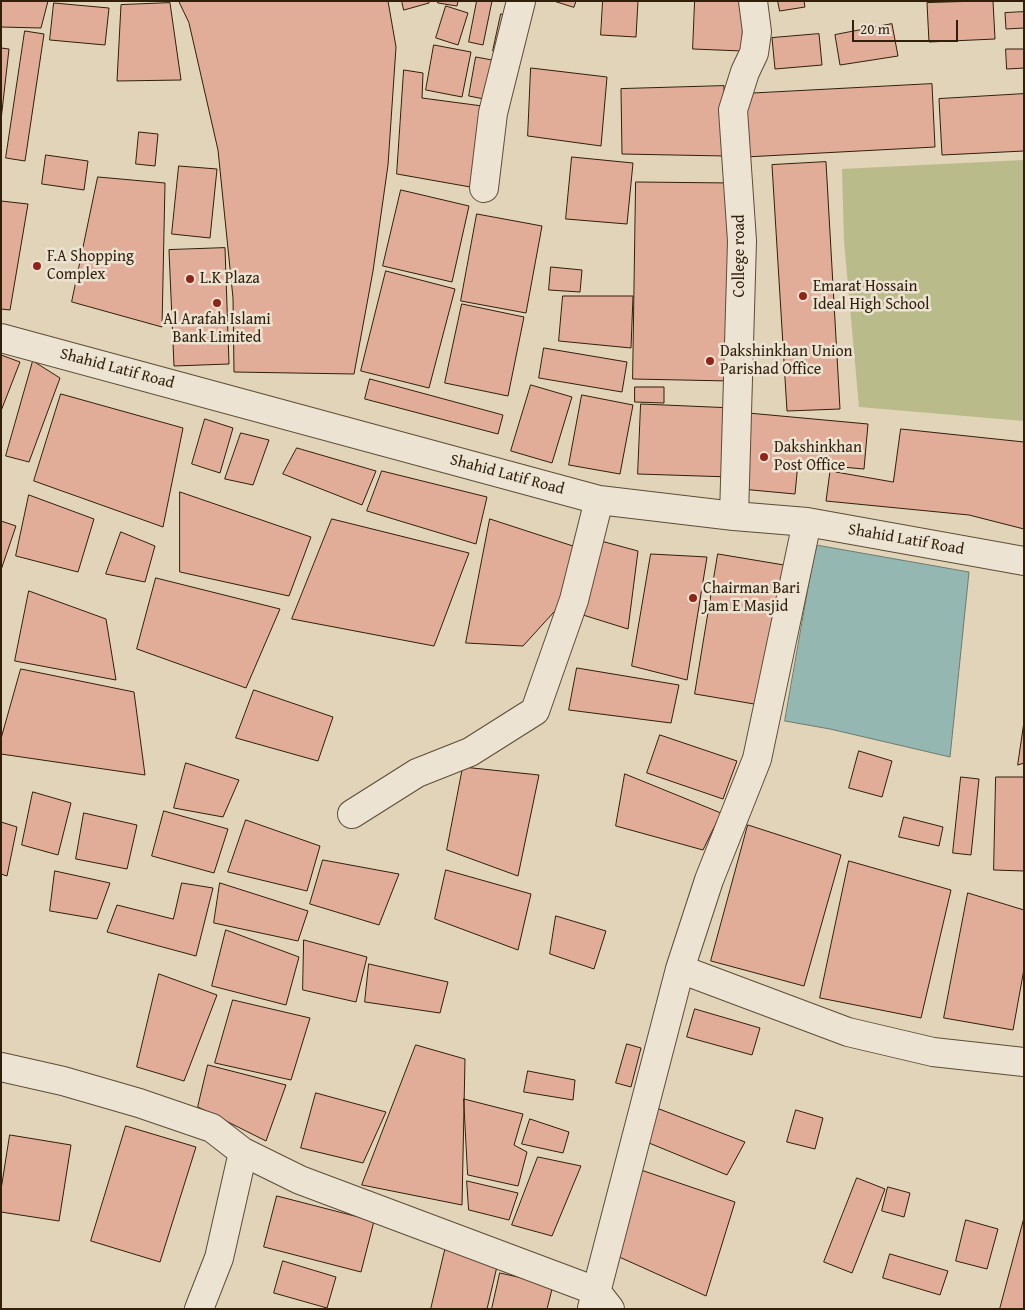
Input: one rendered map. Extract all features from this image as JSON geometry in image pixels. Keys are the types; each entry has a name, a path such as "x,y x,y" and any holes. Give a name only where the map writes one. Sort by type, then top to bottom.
{"street":[{"path":"484,188 493,113 520,1"},
{"name":"College road","path":"734,516 742,241 733,110 745,72 754,53 757,32 753,1"},
{"name":"Shahid Latif Road","path":"1,338 600,500 734,516 807,522 1024,561"},
{"path":"352,814 417,773 470,752 535,711 574,600 600,500"},
{"path":"1,1067 63,1081 138,1103 212,1128 243,1152 300,1180 599,1303 680,969 709,880 757,759 807,522"},
{"path":"680,969 848,1032 933,1052 1024,1062"},
{"path":"199,1309 219,1258 243,1152"}],"green space":[{"path":"1024,160 1024,421 859,407 844,241 842,169"}],"water":[{"path":"816,545 969,572 950,757 830,729 785,721"}],"building":[{"path":"1,1 48,1 41,28 1,27"},
{"path":"179,1 388,1 396,47 388,165 373,271 354,374 234,372 233,298 218,150 189,23"},
{"path":"402,1 429,1 429,3 404,10"},
{"path":"438,1 458,1 457,6 438,3"},
{"path":"477,1 492,1 483,45 469,42"},
{"path":"554,1 576,1 574,7"},
{"path":"603,1 638,1 636,37 601,35"},
{"path":"695,1 743,1 742,51 693,49"},
{"path":"778,1 804,1 805,7 780,11"},
{"path":"993,1 995,39 929,42 927,3"},
{"path":"54,3 109,8 105,45 50,40"},
{"path":"170,3 181,80 117,81 121,5"},
{"path":"446,6 468,13 458,45 436,38"},
{"path":"1024,12 1024,28 1006,29 1005,13"},
{"path":"501,14 510,16 503,53 493,51"},
{"path":"892,24 898,56 840,65 835,35"},
{"path":"25,31 44,34 25,161 6,158"},
{"path":"819,34 822,65 775,69 772,38"},
{"path":"434,45 471,52 462,97 426,90"},
{"path":"1,48 9,49 1,120"},
{"path":"1006,49 1024,49 1024,68 1007,69"},
{"path":"476,57 492,60 484,99 469,96"},
{"path":"531,68 607,77 601,146 528,136"},
{"path":"404,70 423,73 422,98 490,107 476,188 397,174"},
{"path":"932,84 935,147 745,157 742,94"},
{"path":"724,86 725,156 622,154 621,89"},
{"path":"1024,94 1024,151 942,155 939,99"},
{"path":"139,132 158,134 155,166 136,164"},
{"path":"46,155 88,161 84,190 42,184"},
{"path":"572,157 633,163 627,224 566,219"},
{"path":"826,162 840,409 787,411 772,165"},
{"path":"179,166 217,169 210,238 172,234"},
{"path":"98,177 165,183 162,327 72,302"},
{"path":"636,182 732,183 730,381 633,379"},
{"path":"401,190 469,206 452,282 383,266"},
{"path":"1,201 28,204 10,310 1,309"},
{"path":"477,214 542,226 526,313 461,301"},
{"path":"225,248 229,364 174,366 169,250"},
{"path":"551,267 582,270 580,292 549,290"},
{"path":"386,271 455,289 429,388 361,371"},
{"path":"563,296 633,296 631,348 559,341"},
{"path":"462,304 524,317 508,396 445,383"},
{"path":"544,348 627,362 622,392 539,378"},
{"path":"1,355 20,362 1,411"},
{"path":"33,361 60,378 29,462 6,456"},
{"path":"370,379 503,415 498,434 365,399"},
{"path":"531,385 572,397 552,463 511,451"},
{"path":"635,387 664,387 664,403 635,402"},
{"path":"61,394 183,428 163,527 34,481"},
{"path":"582,395 633,405 620,474 569,465"},
{"path":"641,404 734,408 731,477 638,474"},
{"path":"748,413 868,424 864,469 798,463 795,494 741,489"},
{"path":"205,419 233,428 220,473 192,464"},
{"path":"901,429 1024,442 1024,529 969,515 826,501 830,471 893,482"},
{"path":"241,433 269,440 253,485 225,479"},
{"path":"297,448 376,471 362,505 283,474"},
{"path":"382,471 487,497 476,544 367,511"},
{"path":"180,492 311,537 289,596 180,572"},
{"path":"29,495 94,519 78,572 16,556"},
{"path":"332,519 469,553 434,646 292,619"},
{"path":"490,519 576,547 563,602 523,646 466,643"},
{"path":"1,521 16,526 1,570"},
{"path":"121,532 155,546 145,582 106,574"},
{"path":"601,541 638,551 628,629 583,615"},
{"path":"651,554 707,557 687,680 632,666"},
{"path":"718,554 790,566 766,706 695,694"},
{"path":"156,578 280,609 246,688 137,649"},
{"path":"29,591 106,619 116,680 15,661"},
{"path":"577,668 679,685 671,723 569,710"},
{"path":"21,669 134,692 145,775 1,754 1,739"},
{"path":"254,690 333,717 318,761 236,738"},
{"path":"1024,722 1024,763 1018,765"},
{"path":"660,735 737,761 723,799 647,773"},
{"path":"859,751 892,761 882,797 849,788"},
{"path":"186,763 239,780 223,817 174,808"},
{"path":"463,767 539,775 518,876 447,850"},
{"path":"625,774 721,813 703,850 616,826"},
{"path":"961,777 979,779 971,855 953,853"},
{"path":"996,777 1024,777 1024,871 994,870"},
{"path":"33,792 71,803 58,855 22,845"},
{"path":"164,811 228,829 214,873 152,856"},
{"path":"84,813 137,825 127,869 76,859"},
{"path":"904,817 943,827 939,846 899,837"},
{"path":"246,820 320,846 307,891 228,872"},
{"path":"1,822 17,827 7,876 1,874"},
{"path":"748,825 841,855 804,986 711,961"},
{"path":"323,860 399,874 379,925 310,904"},
{"path":"849,861 951,890 921,1018 820,998"},
{"path":"446,870 531,894 518,950 435,919"},
{"path":"55,871 110,883 97,919 50,911"},
{"path":"182,883 213,888 196,956 107,932 117,905 173,919"},
{"path":"220,883 308,911 298,941 214,923"},
{"path":"968,893 1024,910 1024,969 1013,1030 944,1018"},
{"path":"556,916 606,931 594,969 550,954"},
{"path":"226,930 299,957 286,1005 212,986"},
{"path":"304,940 367,957 356,1002 303,990"},
{"path":"369,964 448,982 440,1013 365,1002"},
{"path":"159,974 217,995 184,1081 137,1067"},
{"path":"233,1000 310,1018 291,1080 215,1063"},
{"path":"695,1009 760,1028 752,1055 687,1037"},
{"path":"627,1044 641,1048 631,1087 616,1083"},
{"path":"416,1045 465,1059 462,1205 362,1185"},
{"path":"208,1065 286,1085 266,1141 198,1107"},
{"path":"528,1071 575,1080 573,1100 524,1092"},
{"path":"316,1093 386,1112 363,1163 301,1148"},
{"path":"464,1099 523,1114 514,1145 527,1152 518,1186 468,1175"},
{"path":"654,1107 745,1142 727,1175 649,1143"},
{"path":"796,1110 823,1118 815,1149 787,1142"},
{"path":"530,1119 569,1132 563,1153 522,1144"},
{"path":"126,1126 196,1147 160,1262 91,1241"},
{"path":"10,1135 71,1145 59,1221 1,1212 1,1190"},
{"path":"538,1157 581,1166 552,1236 512,1225"},
{"path":"635,1168 735,1202 706,1296 617,1256"},
{"path":"857,1178 885,1189 852,1273 824,1262"},
{"path":"467,1181 518,1193 509,1220 469,1210"},
{"path":"888,1187 910,1193 904,1217 882,1211"},
{"path":"277,1196 374,1221 361,1272 264,1247"},
{"path":"1024,1218 1024,1309 1000,1309"},
{"path":"966,1220 998,1229 987,1269 956,1261"},
{"path":"446,1246 499,1258 487,1309 431,1309"},
{"path":"890,1254 948,1271 940,1295 883,1278"},
{"path":"283,1261 336,1277 327,1308 274,1293"},
{"path":"500,1273 553,1285 547,1309 492,1309"}],"place":[{"name":"F.A Shopping Complex","path":"37,266"},
{"name":"L.K Plaza","path":"190,279"},
{"name":"Emarat Hossain Ideal High School","path":"803,296"},
{"name":"Al Arafah Islami Bank Limited","path":"217,303"},
{"name":"Dakshinkhan Union Parishad Office","path":"710,361"},
{"name":"Dakshinkhan Post Office","path":"764,457"},
{"name":"Chairman Bari Jam E Masjid","path":"693,598"}]}
